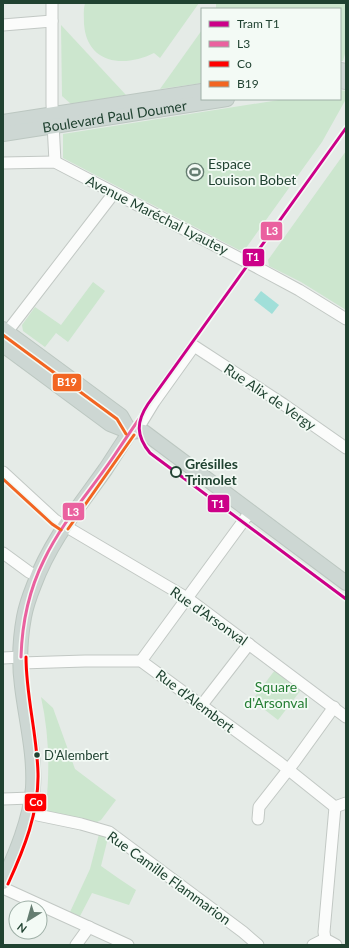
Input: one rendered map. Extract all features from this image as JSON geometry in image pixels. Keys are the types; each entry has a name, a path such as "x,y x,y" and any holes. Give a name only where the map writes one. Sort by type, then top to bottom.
{"main road":[{"name":"Boulevard Paul Doumer","path":"3,134 53,120 201,91"},
{"name":"Boulevard Paul Doumer","path":"3,122 53,120 219,100"},
{"path":"4,336 87,399 121,416 130,432"},
{"path":"4,880 21,837 32,798 33,774 31,739 22,685 21,639 24,615 37,576 64,526 130,432 144,432 246,517 346,583"}],"street":[{"path":"52,3 53,120 55,162"},
{"path":"3,25 52,21"},
{"name":"Avenue Maréchal Lyautey","path":"3,163 55,162 260,268 346,319"},
{"path":"4,336 114,193"},
{"name":"Rue Alix de Vergy","path":"130,432 140,425 152,404 194,346 346,448"},
{"name":"Rue d'Arsonval","path":"3,472 55,520 187,598 346,717"},
{"path":"141,661 246,517"},
{"path":"3,553 37,576"},
{"path":"201,706 249,644"},
{"name":"Rue d'Alembert","path":"3,658 21,660 141,661 288,769 341,805"},
{"path":"258,819 259,808 334,708"},
{"path":"3,799 32,798"},
{"path":"324,939 341,805"},
{"name":"Rue Camille Flammarion","path":"28,813 109,832 243,932 258,945"},
{"path":"4,880 89,927 128,945"},
{"path":"76,945 89,927"},
{"path":"313,945 324,939"},
{"path":"324,939 336,945"}],"green space":[{"path":"85,3 199,3 160,58 154,53 143,58 119,61 100,55 92,48 87,37 84,24"},
{"path":"216,3 346,3 346,50 343,61 341,61 341,8 216,8"},
{"path":"61,25 126,95 71,104 62,96"},
{"path":"201,31 201,83 160,89"},
{"name":"Espace Louison Bobet","path":"341,90 346,91 346,99 322,142 246,248 239,250 63,158 63,134 279,100 341,100"},
{"path":"346,151 346,310 301,282 269,266 268,260"},
{"path":"93,282 105,291 68,342 56,333 45,347 23,331 22,325 35,307 61,325"},
{"name":"Square d'Arsonval","path":"275,670 301,690 278,720 252,700"},
{"path":"41,697 53,708 75,769 116,800 101,820 95,823 48,812 46,806 48,751 46,724"},
{"path":"99,834 108,838 101,866 136,890 129,905 92,893 79,918 70,912 90,869"}],"water":[{"path":"261,291 279,305 272,314 254,300"}],"tram line":[{"name":"T1","path":"346,128 148,404 141,417 139,429 142,441 150,453 346,599"}],"transit line":[{"name":"L3","path":"21,657 23,632 30,595 44,560 60,531 109,464 202,328 346,128"},
{"name":"B19","path":"3,335 117,419 126,434"},
{"name":"B19","path":"68,529 134,435"},
{"name":"B19","path":"3,479 52,524 61,530"},
{"name":"Co","path":"8,884 25,844 33,816 38,788 36,744 26,672 26,657"}],"place":[{"name":"Espace Louison Bobet","path":"195,172"},
{"name":"Grésilles Trimolet","path":"176,472"},
{"name":"D'Alembert","path":"37,755"}]}
